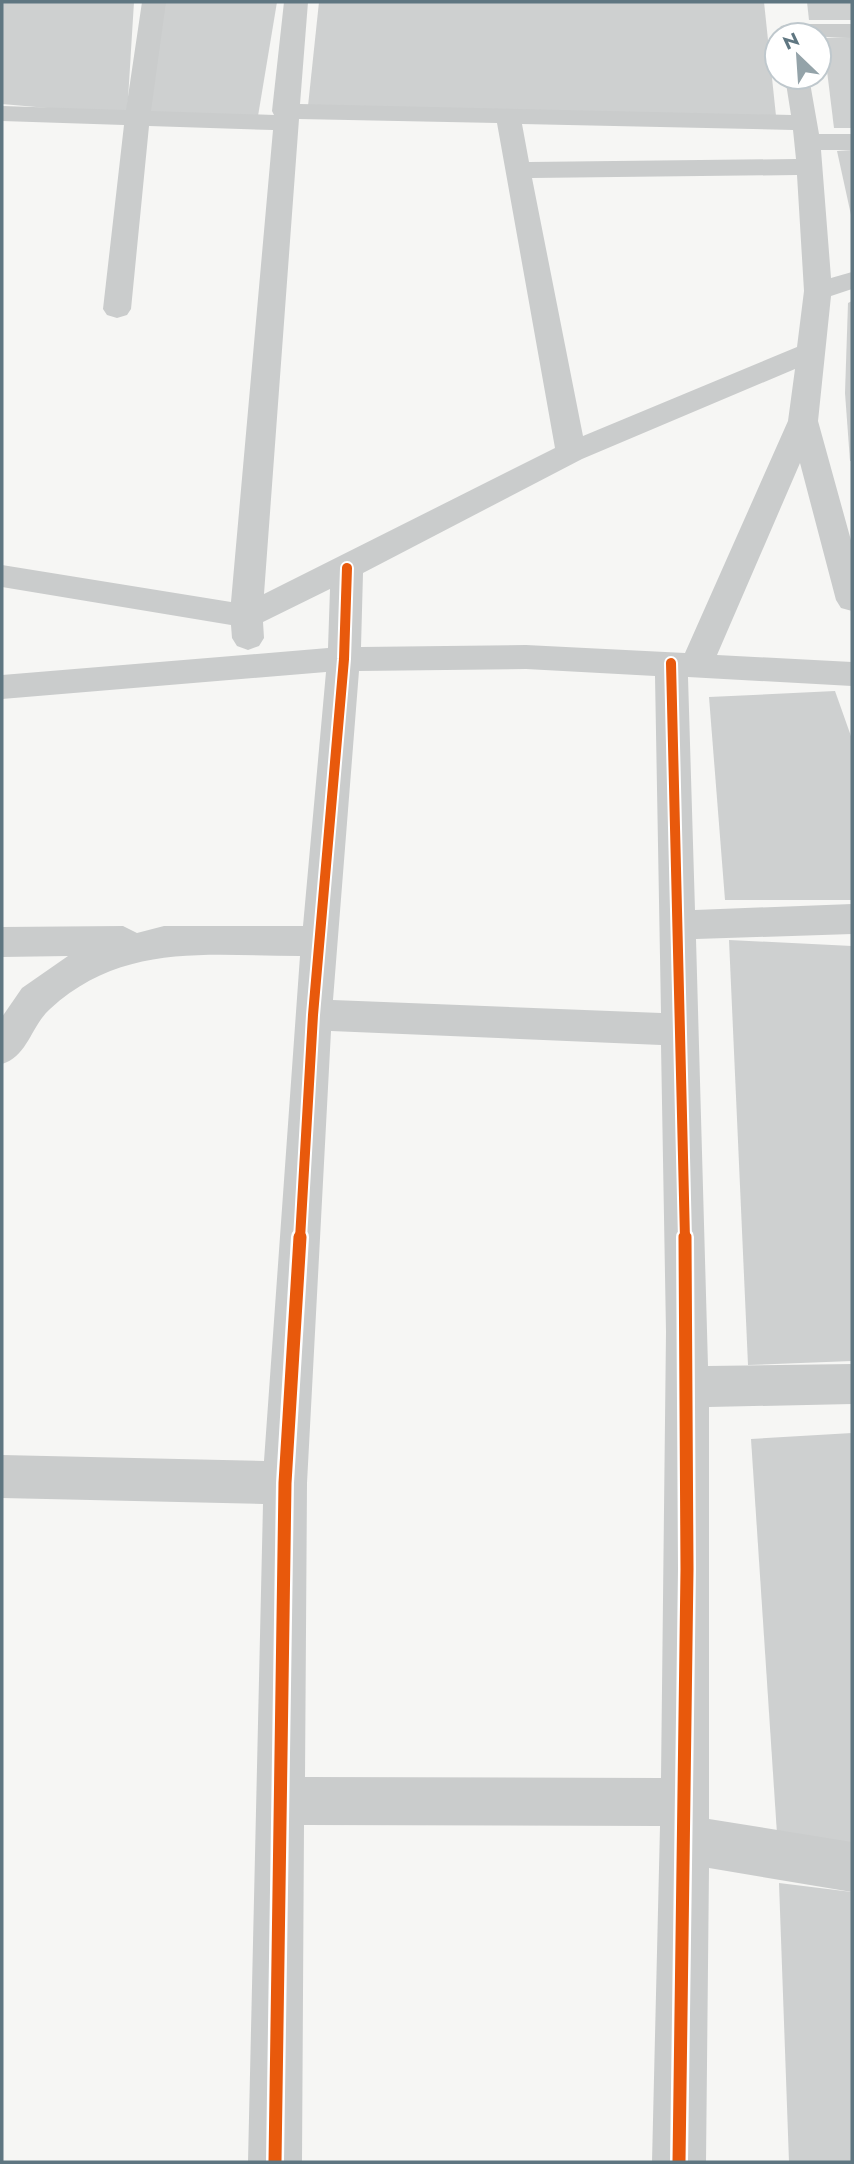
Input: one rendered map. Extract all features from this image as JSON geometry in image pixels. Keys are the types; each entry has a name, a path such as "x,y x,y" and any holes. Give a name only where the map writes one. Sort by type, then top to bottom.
{"street":[{"path":"117,309 136,120 154,2"},
{"path":"250,666 246,615 296,2"},
{"path":"833,30 852,31"},
{"path":"679,2162 686,1387 676,925 684,664 803,421 818,291 807,144 799,91"},
{"path":"2,114 136,120 508,117 807,144"},
{"path":"508,117 571,452"},
{"path":"518,170 852,142"},
{"path":"818,291 852,280"},
{"path":"2,576 246,615 347,568 571,452 812,351"},
{"path":"803,421 852,600"},
{"path":"275,2162 285,1483 313,1014 344,659 347,568"},
{"path":"2,687 344,659 526,657 852,674"},
{"path":"676,925 852,919"},
{"path":"2,1048 35,999 93,959 164,941"},
{"path":"2,942 318,942"},
{"path":"313,1014 678,1030"},
{"path":"686,1387 852,1384"},
{"path":"2,1477 285,1483"},
{"path":"282,1801 684,1821 852,1867"}],"building":[{"path":"2,2 134,2 127,115 2,104"},
{"path":"163,2 277,2 258,116 150,112"},
{"path":"319,2 764,2 766,21 763,21 763,91 773,91 776,116 308,106"},
{"path":"807,2 852,2 852,20 809,20"},
{"path":"852,37 852,128 834,128 829,91 833,91 833,38"},
{"path":"852,150 852,214 851,215 837,151"},
{"path":"852,301 850,461 845,393 848,303"},
{"path":"835,691 852,739 852,900 725,900 709,697"},
{"path":"729,940 852,946 852,1361 748,1365"},
{"path":"852,1433 852,1846 777,1834 751,1439"},
{"path":"779,1883 852,1892 852,2162 789,2162"}],"cycle path":[{"path":"275,2162 285,1483 313,1015 344,659 347,568"},
{"path":"671,663 685,1213 688,1450 679,2162"}]}
